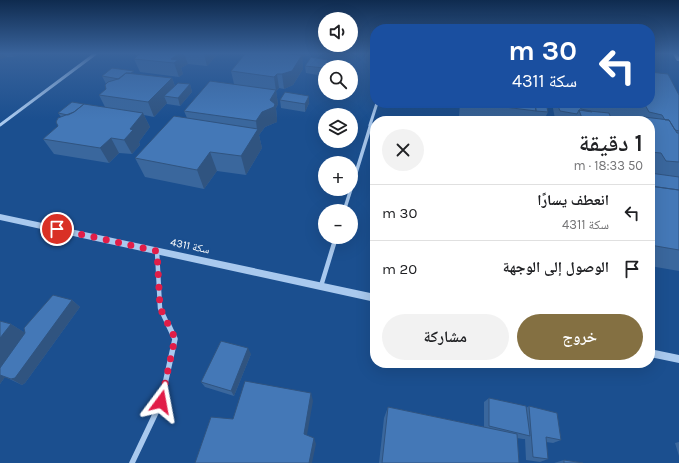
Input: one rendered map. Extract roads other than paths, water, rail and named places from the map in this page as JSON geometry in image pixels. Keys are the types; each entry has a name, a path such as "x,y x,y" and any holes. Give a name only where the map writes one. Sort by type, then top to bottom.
{"street":[{"path":"0,126 66,76"},
{"path":"358,166 370,126"},
{"name":"سكة 4311","path":"0,217 370,297"},
{"path":"321,287 334,244"},
{"path":"132,463 161,402 175,338 160,308 157,251"},
{"path":"655,354 679,359"}]}
